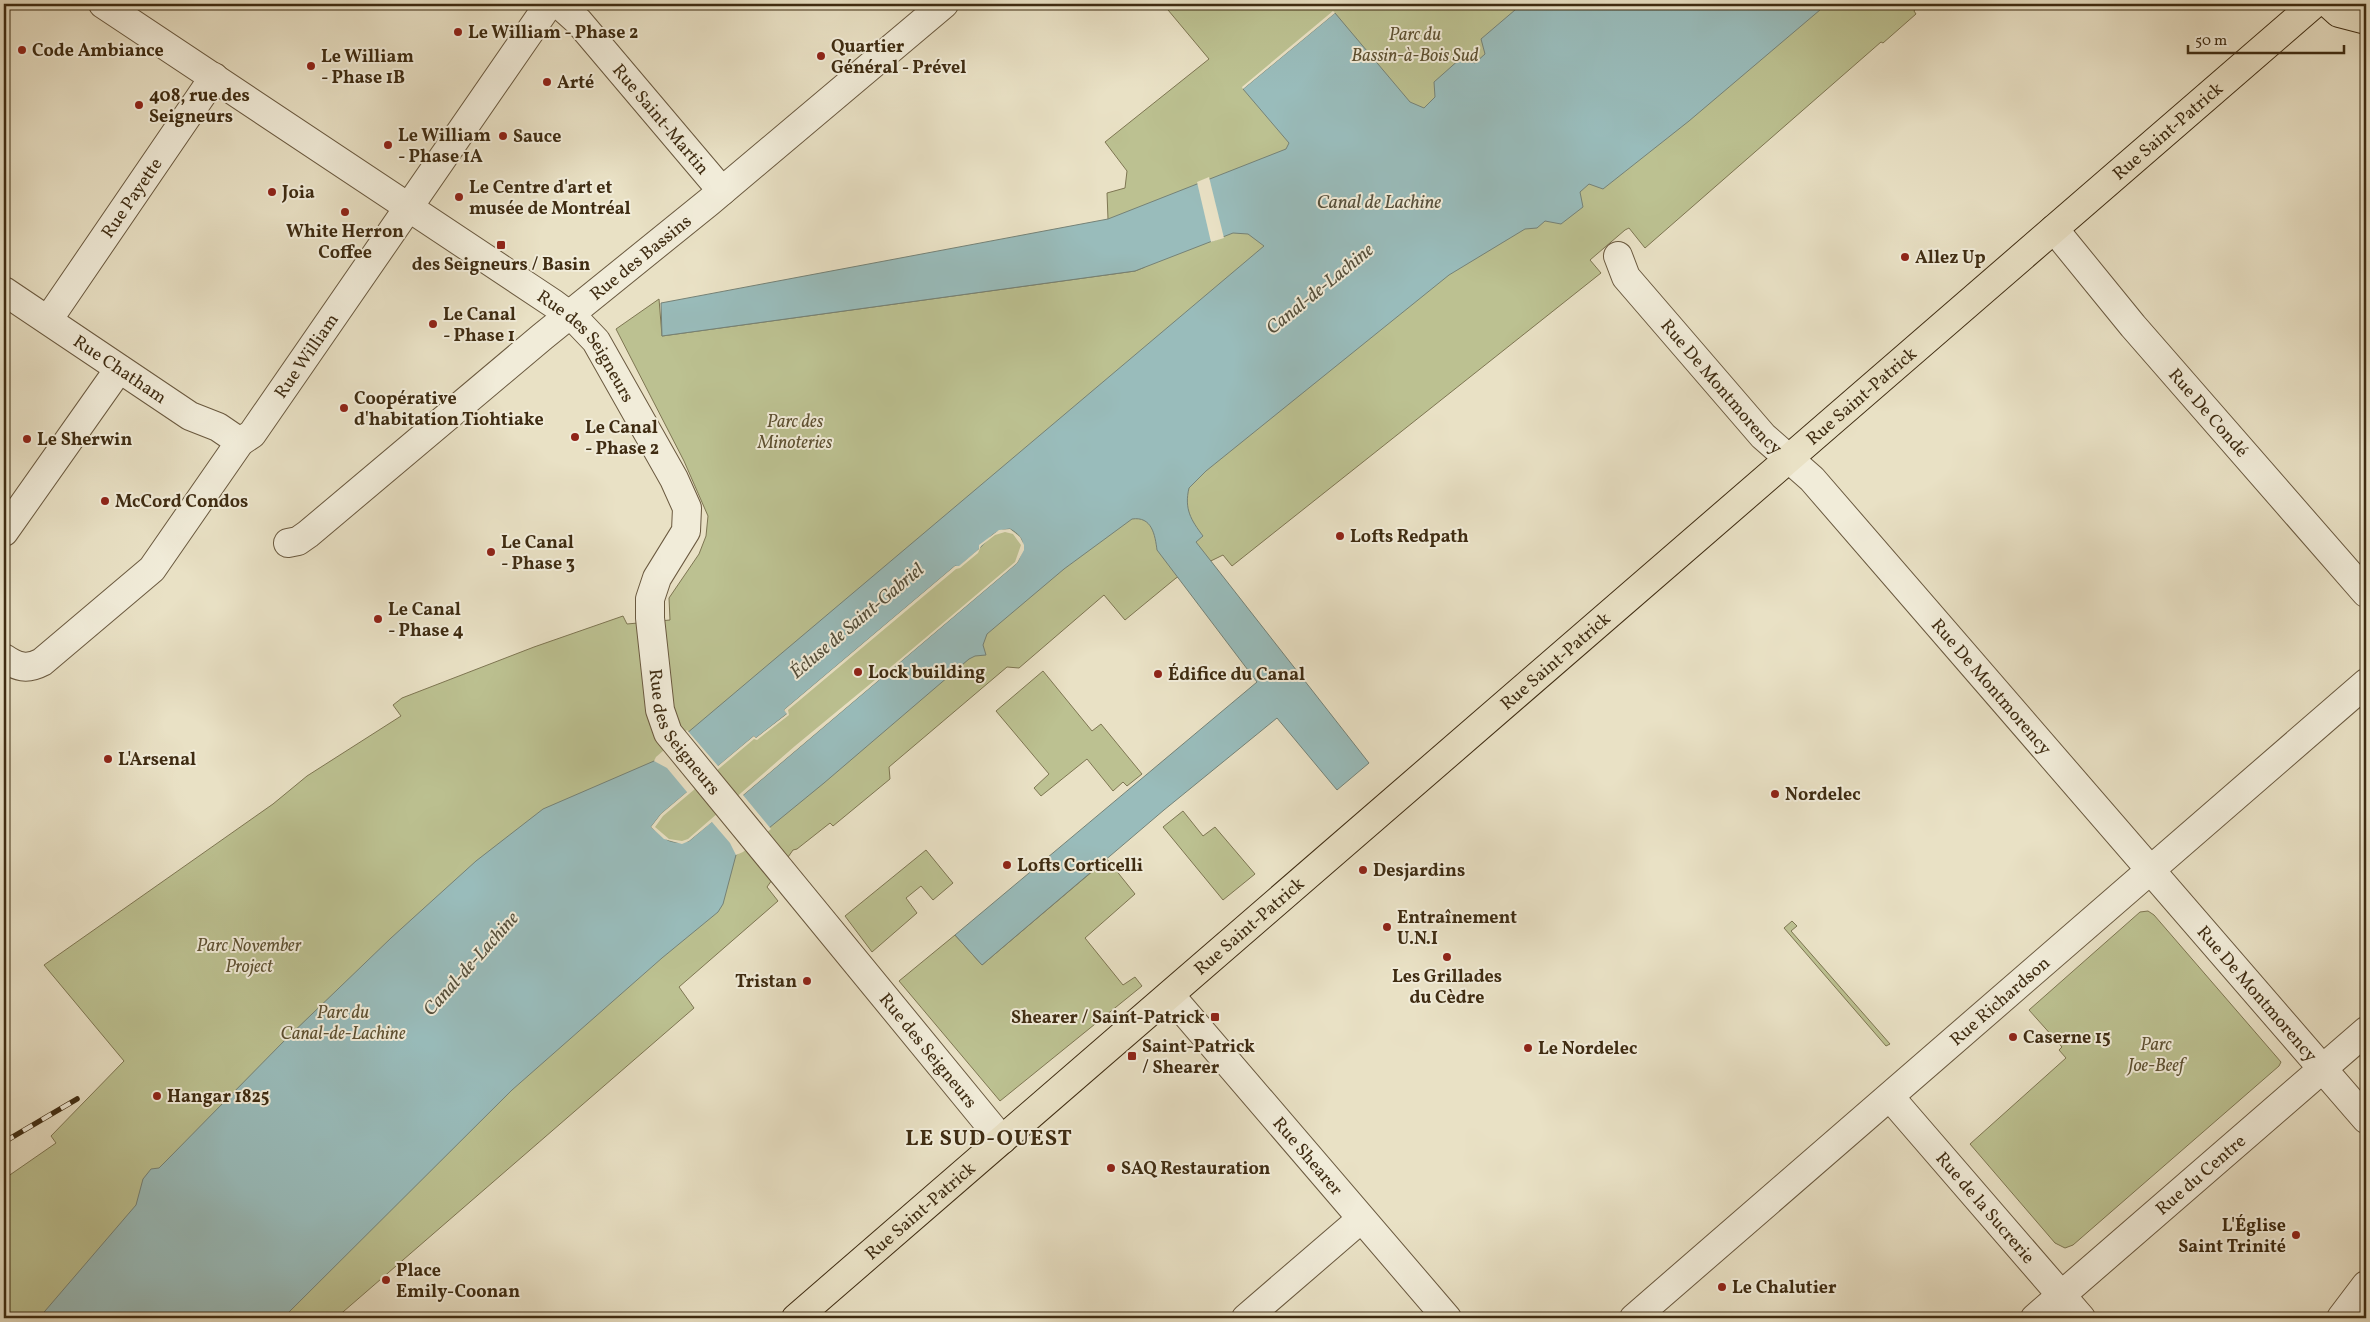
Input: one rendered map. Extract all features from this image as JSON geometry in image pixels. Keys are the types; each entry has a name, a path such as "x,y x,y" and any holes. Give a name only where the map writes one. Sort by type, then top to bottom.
{"main road":[{"name":"Rue Saint-Patrick","path":"796,1318 2314,4"},
{"path":"2329,4 2338,13 2366,20"}],"street":[{"name":"Rue des Seigneurs","path":"103,4 570,315 596,341 674,479 687,508 686,530 653,585 650,606 660,710 664,726 673,740 1002,1140"},
{"name":"Rue William","path":"14,663 36,665 47,658 152,569 240,442 252,434 549,4"},
{"name":"Rue Saint-Martin","path":"559,4 579,22 722,191"},
{"name":"Rue des Bassins","path":"288,543 298,541 308,534 722,191 944,4"},
{"name":"Rue Payette","path":"48,320 214,77"},
{"name":"Rue De Condé","path":"2054,229 2134,326 2366,593"},
{"name":"Rue De Montmorency","path":"1618,256 1626,277 1764,436 1812,479 2366,1119"},
{"name":"Rue Chatham","path":"4,291 190,416 218,427 240,442"},
{"path":"4,532 120,369"},
{"name":"Rue Richardson","path":"1634,1318 2366,683"},
{"name":"Rue Shearer","path":"1170,995 1447,1318"},
{"name":"Rue du Centre","path":"2035,1318 2366,1031"},
{"name":"Rue de la Sucrerie","path":"1890,1097 2081,1318"},
{"path":"1246,1318 1361,1219"},
{"path":"2341,1318 2366,1285"}],"green space":[{"name":"Parc du Canal-de-Lachine","path":"1163,4 1918,4 1914,11 1916,14 1883,43 1881,42 1645,248 1629,228 1625,230 1590,260 1601,273 1232,566 1223,555 1176,578 1125,620 1104,595 1019,668 1007,667 889,767 890,779 833,826 830,823 797,849 793,850 767,887 778,901 679,987 694,1008 336,1318 4,1318 4,1179 56,1143 51,1136 124,1061 44,965 273,804 307,776 401,716 393,705 402,698 534,647 623,616 627,624 670,620 669,598 699,554 706,536 708,516 684,461 616,329 659,299 662,336 1135,271 1145,267 1108,219 1107,193 1125,188 1127,171 1105,142 1209,59"},
{"path":"1043,671 1092,731 1101,724 1142,774 1127,786 1123,782 1113,791 1087,759 1041,796 1034,788 1049,774 996,711"},
{"path":"1183,811 1203,836 1215,827 1255,874 1223,900 1163,827"},
{"path":"926,850 953,883 933,900 921,886 906,898 917,913 872,952 845,916"},
{"path":"1107,859 1135,894 1085,938 1123,985 1135,977 1142,986 1000,1101 899,981 955,935 982,965"},
{"name":"Parc Joe-Beef","path":"2148,911 2154,915 2281,1062 2279,1066 2073,1245 2065,1248 2055,1243 1970,1144 2066,1058 2059,1050 2062,1047 2029,1010 2140,912"},
{"path":"1792,921 1797,926 1791,931 1890,1044 1886,1046 1784,928"}],"water":[{"name":"Canal de Lachine","path":"1522,4 1827,4 1689,121 1603,189 1589,184 1580,192 1583,207 1561,224 1545,221 1537,228 1525,229 1449,275 1206,471 1189,488 1188,508 1195,525 1203,536 1196,542 1369,763 1337,790 1277,718 1164,810 982,965 955,935 1257,682 1157,550 1155,538 1148,524 1144,520 1132,519 1064,569 987,634 983,645 986,655 975,656 969,659 824,783 736,855 723,904 718,912 662,958 512,1090 283,1318 39,1318 136,1205 143,1179 151,1169 159,1168 286,1039 391,938 476,861 543,809 654,761 1264,246 1248,234 1233,233 1135,271 662,336 661,303 1108,219 1286,149 1289,143 1243,89 1335,13 1410,102 1424,108 1435,97 1434,82 1461,58 1475,63 1485,54 1481,39","holes":["1010,529 1015,532 1023,544 1017,563 689,841 676,842 668,840 651,827 661,814 754,736 756,738 788,713 784,710 955,566 959,567 991,536 1004,530"]}],"pier":[{"path":"1333,11 1335,13 1243,89 1242,87"},
{"path":"1209,177 1224,238 1211,242 1197,182"},
{"path":"1010,529 1020,537 1024,550 1017,563 743,795 771,829 743,852 736,855 730,843 712,822 689,841 682,844 664,839 651,827 661,814 687,792 667,768 654,761 656,757 687,730 718,766 754,736 756,738 787,714 784,710 955,566 959,566 979,549 979,545 999,530","holes":["1005,532 1013,534 1021,545 1015,562 795,746 688,839 682,841 669,839 655,827 663,816 754,739 757,740 789,715 788,710 956,569 960,568 978,553 981,546 995,535"]}],"railway":[{"path":"4,1142 77,1099"}],"place":[{"name":"Le William - Phase 2","path":"458,32"},
{"name":"Code Ambiance","path":"22,50"},
{"name":"Quartier Général - Prével","path":"821,56"},
{"name":"Le William - Phase 1B","path":"311,66"},
{"name":"Arté","path":"547,82"},
{"name":"408, rue des Seigneurs","path":"139,105"},
{"name":"Sauce","path":"503,136"},
{"name":"Le William - Phase 1A","path":"388,145"},
{"name":"Joia","path":"272,192"},
{"name":"Le Centre d'art et musée de Montréal","path":"459,197"},
{"name":"White Herron Coffee","path":"345,212"},
{"name":"des Seigneurs / Basin","path":"501,245"},
{"name":"Allez Up","path":"1905,257"},
{"name":"Le Canal - Phase 1","path":"433,324"},
{"name":"Coopérative d'habitation Tiohtiake","path":"344,408"},
{"name":"Le Canal - Phase 2","path":"575,437"},
{"name":"Le Sherwin","path":"27,439"},
{"name":"McCord Condos","path":"105,501"},
{"name":"Lofts Redpath","path":"1340,536"},
{"name":"Le Canal - Phase 3","path":"491,552"},
{"name":"Le Canal - Phase 4","path":"378,619"},
{"name":"Lock building","path":"858,672"},
{"name":"Édifice du Canal","path":"1158,674"},
{"name":"L'Arsenal","path":"108,759"},
{"name":"Nordelec","path":"1775,794"},
{"name":"Lofts Corticelli","path":"1007,865"},
{"name":"Desjardins","path":"1363,870"},
{"name":"Entraînement U.N.I","path":"1387,927"},
{"name":"Les Grillades du Cèdre","path":"1447,957"},
{"name":"Tristan","path":"807,981"},
{"name":"Shearer / Saint-Patrick","path":"1215,1017"},
{"name":"Caserne 15","path":"2013,1037"},
{"name":"Le Nordelec","path":"1528,1048"},
{"name":"Saint-Patrick / Shearer","path":"1132,1056"},
{"name":"Hangar 1825","path":"157,1096"},
{"name":"SAQ Restauration","path":"1111,1168"},
{"name":"L'Église Saint Trinité","path":"2296,1235"},
{"name":"Place Emily-Coonan","path":"386,1280"},
{"name":"Le Chalutier","path":"1722,1287"}],"district":[{"name":"LE SUD-OUEST","path":"989,1137"}],"park label":[{"name":"Parc du Bassin-à-Bois Sud","path":"1415,44"},
{"name":"Parc des Minoteries","path":"795,431"},
{"name":"Parc November Project","path":"249,955"}],"water label":[{"name":"Canal-de-Lachine","path":"1319,288"},
{"name":"Écluse de Saint-Gabriel","path":"856,620"},
{"name":"Canal-de-Lachine","path":"470,963"}]}
